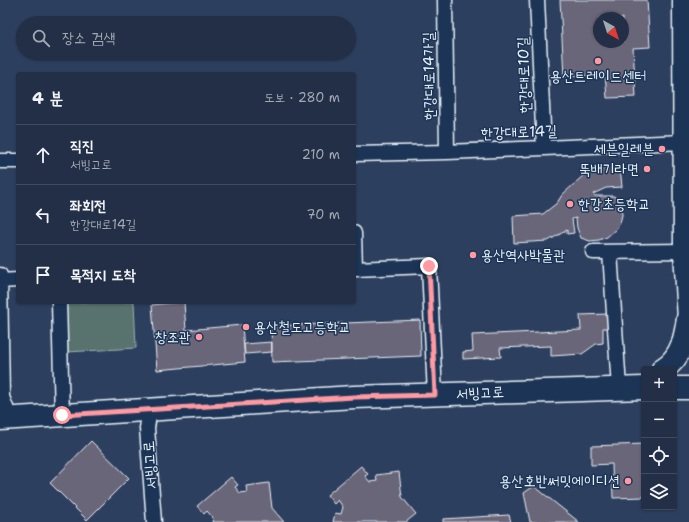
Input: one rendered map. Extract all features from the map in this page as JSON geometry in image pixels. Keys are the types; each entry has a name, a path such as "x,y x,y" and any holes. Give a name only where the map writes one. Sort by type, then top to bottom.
{"main road":[{"path":"684,0 685,250 689,319"},
{"path":"666,366 678,354 684,343 688,312"},
{"name":"서빙고로","path":"5,418 354,397 435,395 633,385"},
{"path":"677,388 689,388"}],"street":[{"name":"한강대로14가길","path":"445,0 447,152"},
{"name":"한강대로10길","path":"537,0 544,148"},
{"name":"한강대로14길","path":"356,154 447,152 684,142"},
{"path":"0,161 16,160"},
{"path":"593,252 685,250"},
{"name":"서빙고로","path":"610,252 633,385"},
{"path":"356,269 429,266 435,395"},
{"path":"0,275 2,397 5,418"},
{"path":"0,281 16,280"},
{"path":"60,304 62,415"},
{"name":"서빙고로","path":"150,409 147,428 154,522"}],"green space":[{"path":"65,304 134,304 136,348 67,352"}],"building":[{"name":"용산트레이드센터","path":"560,0 647,0 650,47 633,48 636,97 607,98 605,74 564,77"},
{"path":"620,166 622,187 606,188 593,194 595,196 614,196 621,204 622,215 620,223 607,237 590,241 581,238 577,228 576,218 572,219 574,233 567,234 567,230 548,241 514,243 513,216 543,214 557,203 562,195 585,174 607,167"},
{"name":"창조관","path":"184,304 186,330 242,325 245,362 157,370 152,305"},
{"path":"608,314 609,328 603,328 603,343 596,344 582,354 551,356 551,346 500,348 501,357 463,359 463,352 473,351 472,335 581,330 580,315"},
{"path":"420,320 421,356 272,362 271,326"},
{"path":"272,342 272,352 245,354 244,344"},
{"path":"91,441 129,478 87,520 50,483"},
{"name":"용산호반써밋에이디션","path":"641,444 641,497 613,498 612,464 591,465 591,446"},
{"path":"361,466 368,474 365,476 370,482 377,481 376,475 399,472 402,497 416,514 406,522 333,522 335,513 341,514 343,507 338,500 334,504 327,495"},
{"path":"231,477 238,485 235,487 240,493 247,492 246,486 269,483 272,508 284,522 212,522 213,518 207,511 204,514 197,506"},
{"path":"534,486 579,522 530,522 524,493"},
{"path":"509,515 511,522 443,522 443,519"}],"place":[{"name":"용산트레이드센터","path":"598,61"},
{"name":"세븐일레븐","path":"662,149"},
{"name":"뚝배기라면","path":"647,169"},
{"name":"한강초등학교","path":"570,204"},
{"name":"용산역사박물관","path":"473,255"},
{"name":"용산철도고등학교","path":"246,327"},
{"name":"창조관","path":"199,337"},
{"name":"용산호반써밋에이디션","path":"628,481"}],"route":[{"path":"62,415 251,402 435,395 429,266"}]}
